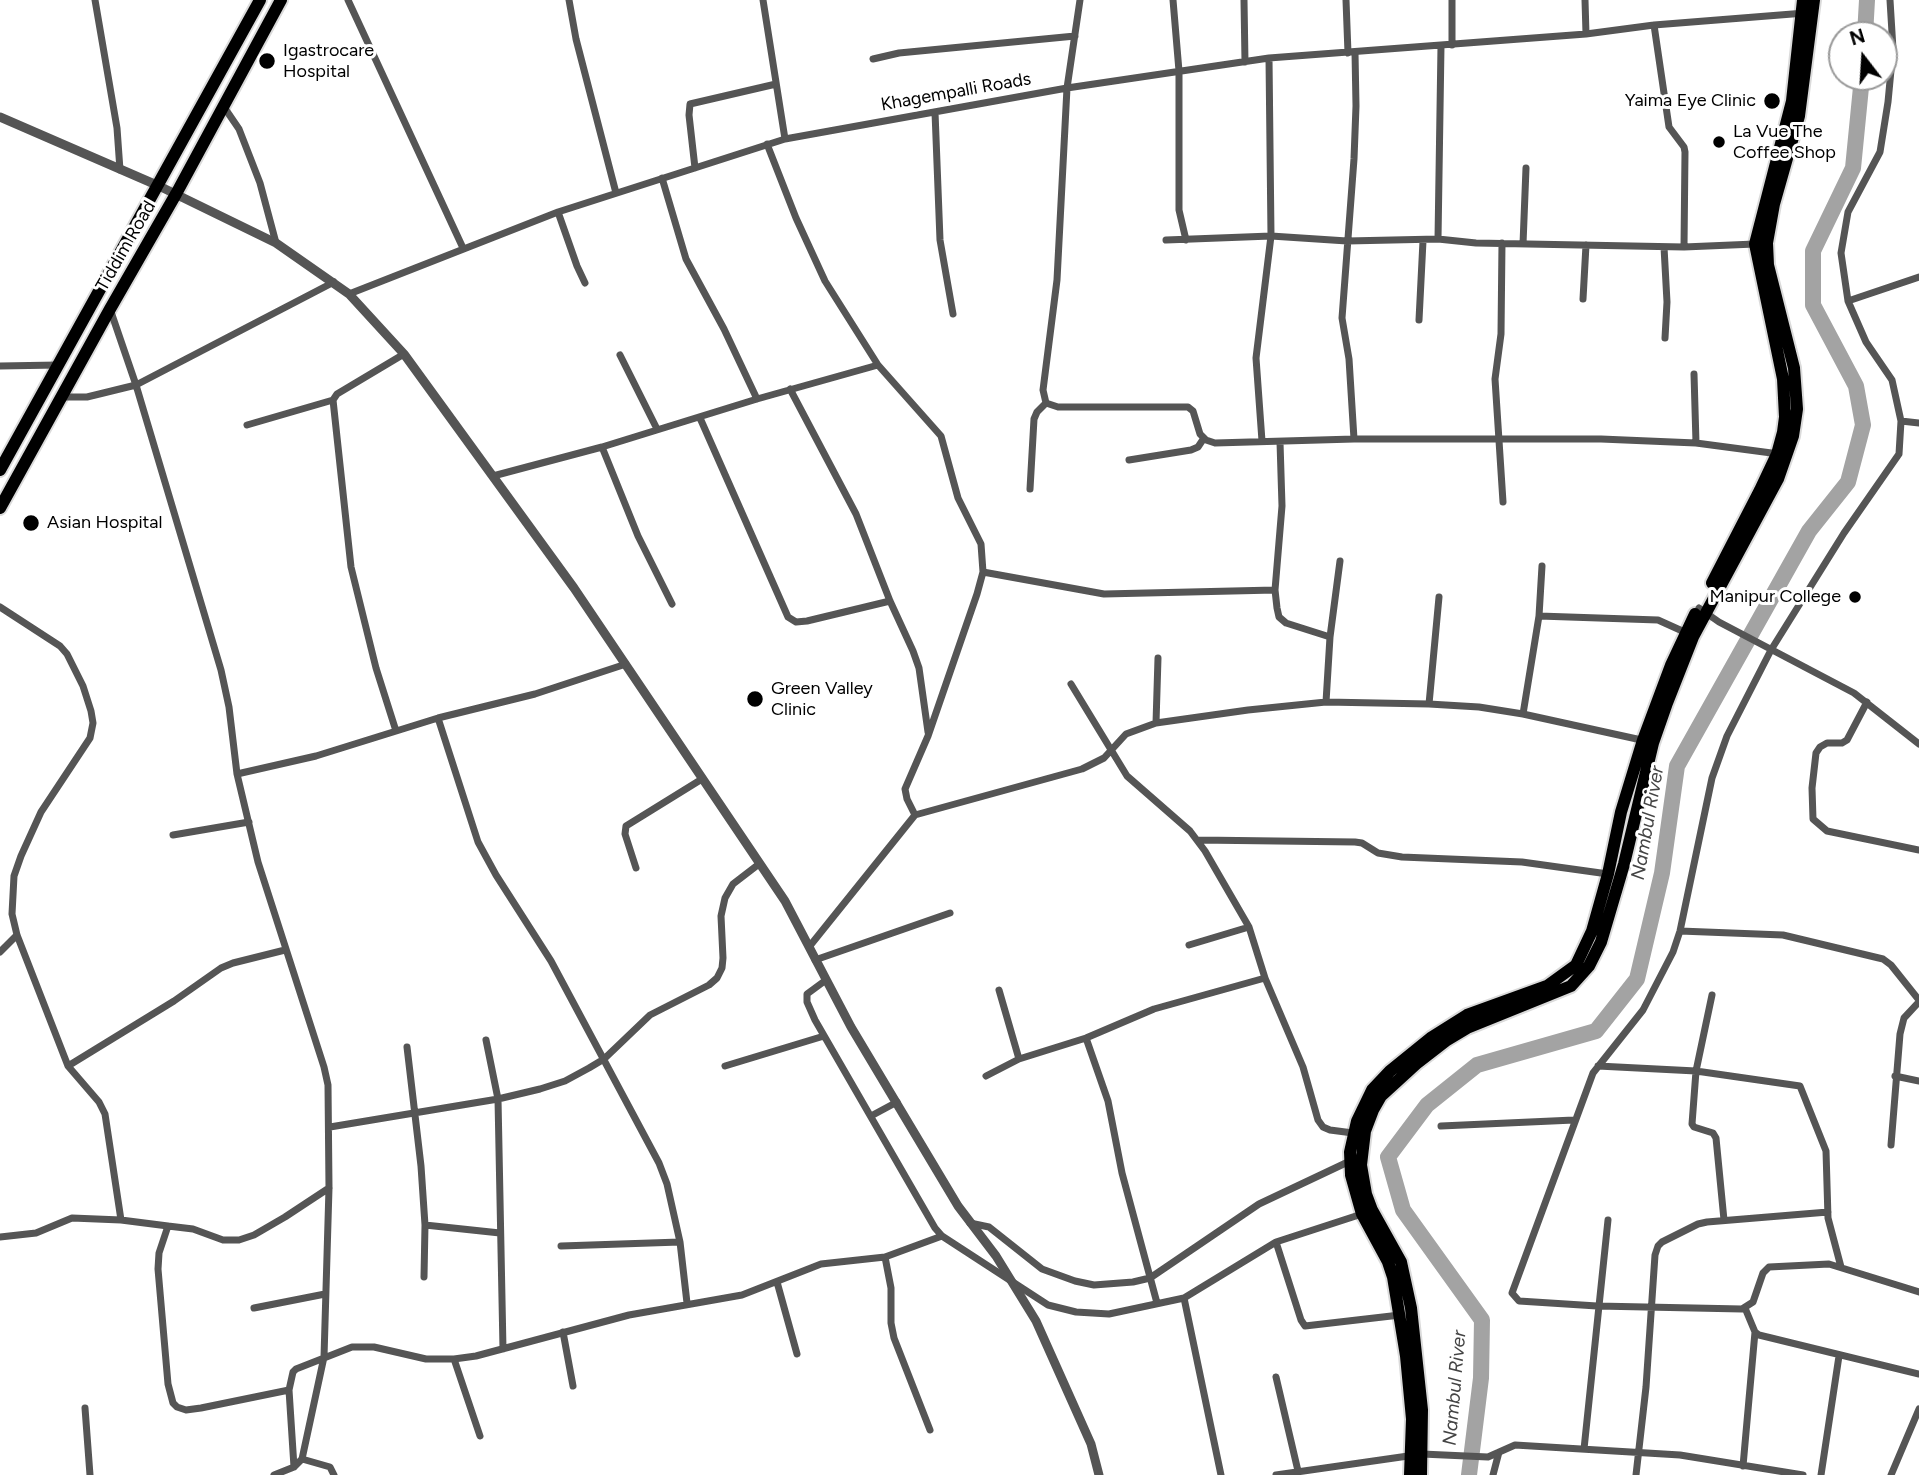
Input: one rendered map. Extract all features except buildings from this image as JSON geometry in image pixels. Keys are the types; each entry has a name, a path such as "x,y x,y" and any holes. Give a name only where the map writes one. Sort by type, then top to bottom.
{"highway":[{"name":"Tiddim Road","path":"0,470 260,0"},
{"name":"Tiddim Road","path":"0,508 281,0"},
{"path":"1421,1475 1400,1315 1388,1262 1351,1175 1353,1133 1372,1090 1390,1071 1432,1037 1467,1015 1547,986 1576,965 1592,931 1621,812 1690,634 1760,512 1797,421 1794,368 1761,244 1799,116 1808,6"},
{"path":"1410,1475 1417,1455 1420,1379 1401,1262 1391,1241 1367,1212 1363,1180 1365,1131 1381,1096 1447,1040 1488,1018 1563,990 1581,977 1589,966 1601,942 1620,877 1648,741"}],"street":[{"path":"95,0 117,128 120,170"},
{"path":"348,0 463,248"},
{"path":"569,0 576,39 616,194"},
{"path":"763,0 785,139"},
{"path":"1046,403 1043,390 1057,280 1067,88 1080,0"},
{"path":"1173,0 1178,72 1179,210 1186,240"},
{"path":"1244,0 1245,62"},
{"path":"1346,0 1356,106 1342,325 1349,359 1354,439"},
{"path":"1452,0 1452,45"},
{"path":"1585,0 1586,34"},
{"path":"1890,0 1893,50 1880,152 1848,212 1841,253 1848,301 1866,342 1892,380 1901,421 1899,454 1769,649 1718,759 1680,931 1664,972 1643,1010 1593,1073 1512,1293 1519,1301 1652,1308 1745,1308 1754,1302 1763,1273 1769,1267 1829,1264 1919,1292"},
{"name":"Khagempalli Roads","path":"349,294 558,212 785,139 1067,88 1269,58 1586,34 1808,6"},
{"path":"1654,25 1670,127 1685,152 1684,247"},
{"path":"873,59 899,53 1075,36"},
{"path":"1438,239 1441,46"},
{"path":"1262,441 1256,358 1271,236 1269,58"},
{"path":"695,168 690,104 776,84"},
{"path":"224,107 235,121 260,183 276,243"},
{"path":"934,112 940,240 953,314"},
{"path":"0,117 159,186 276,243 349,294 404,354 626,664 785,901 824,981 894,1104 970,1223 996,1256 1036,1321 1086,1431 1100,1475"},
{"path":"767,145 825,281 878,365 908,402 936,429 945,444 958,498 981,544 983,572 928,736 905,789 915,815"},
{"path":"1523,244 1525,168"},
{"path":"662,178 686,259 724,328 757,399"},
{"path":"558,212 576,266 585,283"},
{"path":"1166,240 1271,236 1347,241 1438,239 1664,247 1761,244"},
{"path":"1419,320 1423,241"},
{"path":"1502,243 1501,334 1495,379 1503,502"},
{"path":"1583,299 1586,245"},
{"path":"1664,247 1667,302 1665,338"},
{"path":"1848,301 1919,277"},
{"path":"60,397 87,397 136,385 334,282"},
{"path":"110,309 136,385 221,670 229,707 237,774 258,862 324,1067 330,1103 324,1357 302,1460 295,1467 274,1475"},
{"path":"396,731 376,668 351,567 333,400 337,394 404,354"},
{"path":"620,355 657,429"},
{"path":"0,366 58,365"},
{"path":"493,476 602,447 878,365"},
{"path":"1694,374 1696,443"},
{"path":"790,389 856,514 919,668 928,736"},
{"path":"247,425 333,400"},
{"path":"1046,403 1058,407 1188,407 1193,411 1200,434 1215,443 1354,439 1601,439 1696,443 1783,455"},
{"path":"1030,489 1034,419 1046,403"},
{"path":"700,418 788,617 796,622 807,621 890,601"},
{"path":"1901,421 1919,423"},
{"path":"1129,460 1191,450 1198,447 1204,438"},
{"path":"1280,442 1282,516 1275,590 1279,617 1286,623 1330,637"},
{"path":"602,447 638,536 672,604"},
{"path":"1326,702 1330,637 1340,561"},
{"path":"1523,714 1539,616 1542,566"},
{"path":"983,572 1104,594 1275,590"},
{"path":"1429,704 1439,597"},
{"path":"0,607 60,646 67,654 83,686 93,723 90,738 41,812 21,856 14,876 12,914 17,935 68,1066 99,1102 105,1114 121,1220"},
{"path":"1702,610 1719,622 1867,702 1919,744"},
{"path":"1539,616 1658,620 1690,634"},
{"path":"1156,723 1158,658"},
{"path":"237,774 316,756 438,718 535,694 626,664"},
{"path":"1071,684 1127,776 1198,840 1248,927 1265,978 1303,1068 1318,1120 1323,1127 1330,1130 1353,1133"},
{"path":"809,947 915,815 1082,769 1112,752 1126,734 1156,723 1326,702 1429,704 1479,707 1523,714 1648,741"},
{"path":"1867,702 1847,740 1842,743 1827,743 1816,753 1812,819 1827,831 1919,850"},
{"path":"438,718 478,842 551,961 659,1163 667,1184 680,1242 687,1303"},
{"path":"636,868 625,834 626,826 702,779"},
{"path":"173,835 249,822"},
{"path":"1198,840 1355,842 1378,853 1402,857 1522,862 1608,874"},
{"path":"330,1126 498,1099 540,1089 565,1081 604,1059 650,1016 709,985 717,978 723,958 722,916 725,898 733,884 759,864"},
{"path":"815,960 950,913"},
{"path":"1189,945 1248,927"},
{"path":"1680,931 1783,935 1883,959 1889,963 1919,1001 1902,1023 1895,1076 1891,1145"},
{"path":"0,952 17,935"},
{"path":"68,1066 174,1001 221,968 285,950"},
{"path":"986,1076 1019,1059 1086,1038 1154,1009 1265,978"},
{"path":"824,981 811,989 807,994 807,1002 904,1177 942,1236 1048,1305 1076,1312 1110,1314 1184,1298 1276,1242 1367,1212"},
{"path":"999,990 1019,1059"},
{"path":"1712,995 1696,1071 1692,1124 1713,1133 1716,1138 1724,1220"},
{"path":"725,1066 824,1035"},
{"path":"1086,1038 1108,1101 1122,1173 1157,1303"},
{"path":"486,1040 498,1099 503,1349"},
{"path":"407,1046 416,1112 425,1225 424,1277"},
{"path":"1598,1066 1696,1071 1800,1086 1826,1151 1828,1212 1841,1267"},
{"path":"1895,1076 1919,1081"},
{"path":"872,1116 894,1104"},
{"path":"1441,1126 1574,1120"},
{"path":"970,1223 989,1227 1042,1269 1094,1285 1117,1284 1150,1278 1251,1208 1350,1161"},
{"path":"0,1237 36,1233 67,1219 121,1220 193,1229 223,1240 239,1240 274,1223 329,1188"},
{"path":"1636,1475 1652,1308 1654,1255 1658,1246 1698,1224 1828,1212"},
{"path":"1584,1449 1608,1220"},
{"path":"425,1225 500,1233"},
{"path":"168,1226 159,1253 158,1269 168,1384 173,1403 186,1410 289,1390"},
{"path":"295,1467 289,1390 295,1370 352,1347 390,1350 426,1359 454,1359 687,1303 742,1295 821,1264 885,1257 942,1236"},
{"path":"561,1246 680,1242"},
{"path":"1276,1242 1301,1320 1306,1326 1400,1315"},
{"path":"885,1257 891,1289 894,1338 930,1430"},
{"path":"777,1282 797,1354"},
{"path":"254,1308 325,1294"},
{"path":"1184,1298 1221,1475"},
{"path":"1743,1466 1755,1332 1745,1308"},
{"path":"563,1332 573,1386"},
{"path":"1755,1332 1839,1356 1919,1374"},
{"path":"1821,1475 1839,1356"},
{"path":"454,1359 480,1436"},
{"path":"1276,1377 1298,1471"},
{"path":"85,1408 90,1475"},
{"path":"1891,1475 1918,1414"},
{"path":"1276,1475 1417,1455 1488,1457 1515,1445 1680,1455 1803,1475"},
{"path":"1493,1475 1499,1452"},
{"path":"302,1460 330,1467 334,1475"}],"waterway":[{"name":"Nambul River","path":"1866,21 1867,0"},
{"name":"Nambul River","path":"1469,1475 1481,1378 1482,1320 1403,1210 1388,1157 1427,1105 1477,1065 1596,1031 1637,979 1662,873 1677,766 1809,531 1848,482 1863,425 1856,386 1813,305 1813,251 1853,168 1861,91"}],"place":[{"name":"Igastrocare Hospital","path":"267,61"},
{"name":"Yaima Eye Clinic","path":"1772,101"},
{"name":"La Vue The Coffee Shop","path":"1719,142"},
{"name":"Asian Hospital","path":"31,523"},
{"name":"Manipur College","path":"1855,597"},
{"name":"Green Valley Clinic","path":"755,699"}]}
